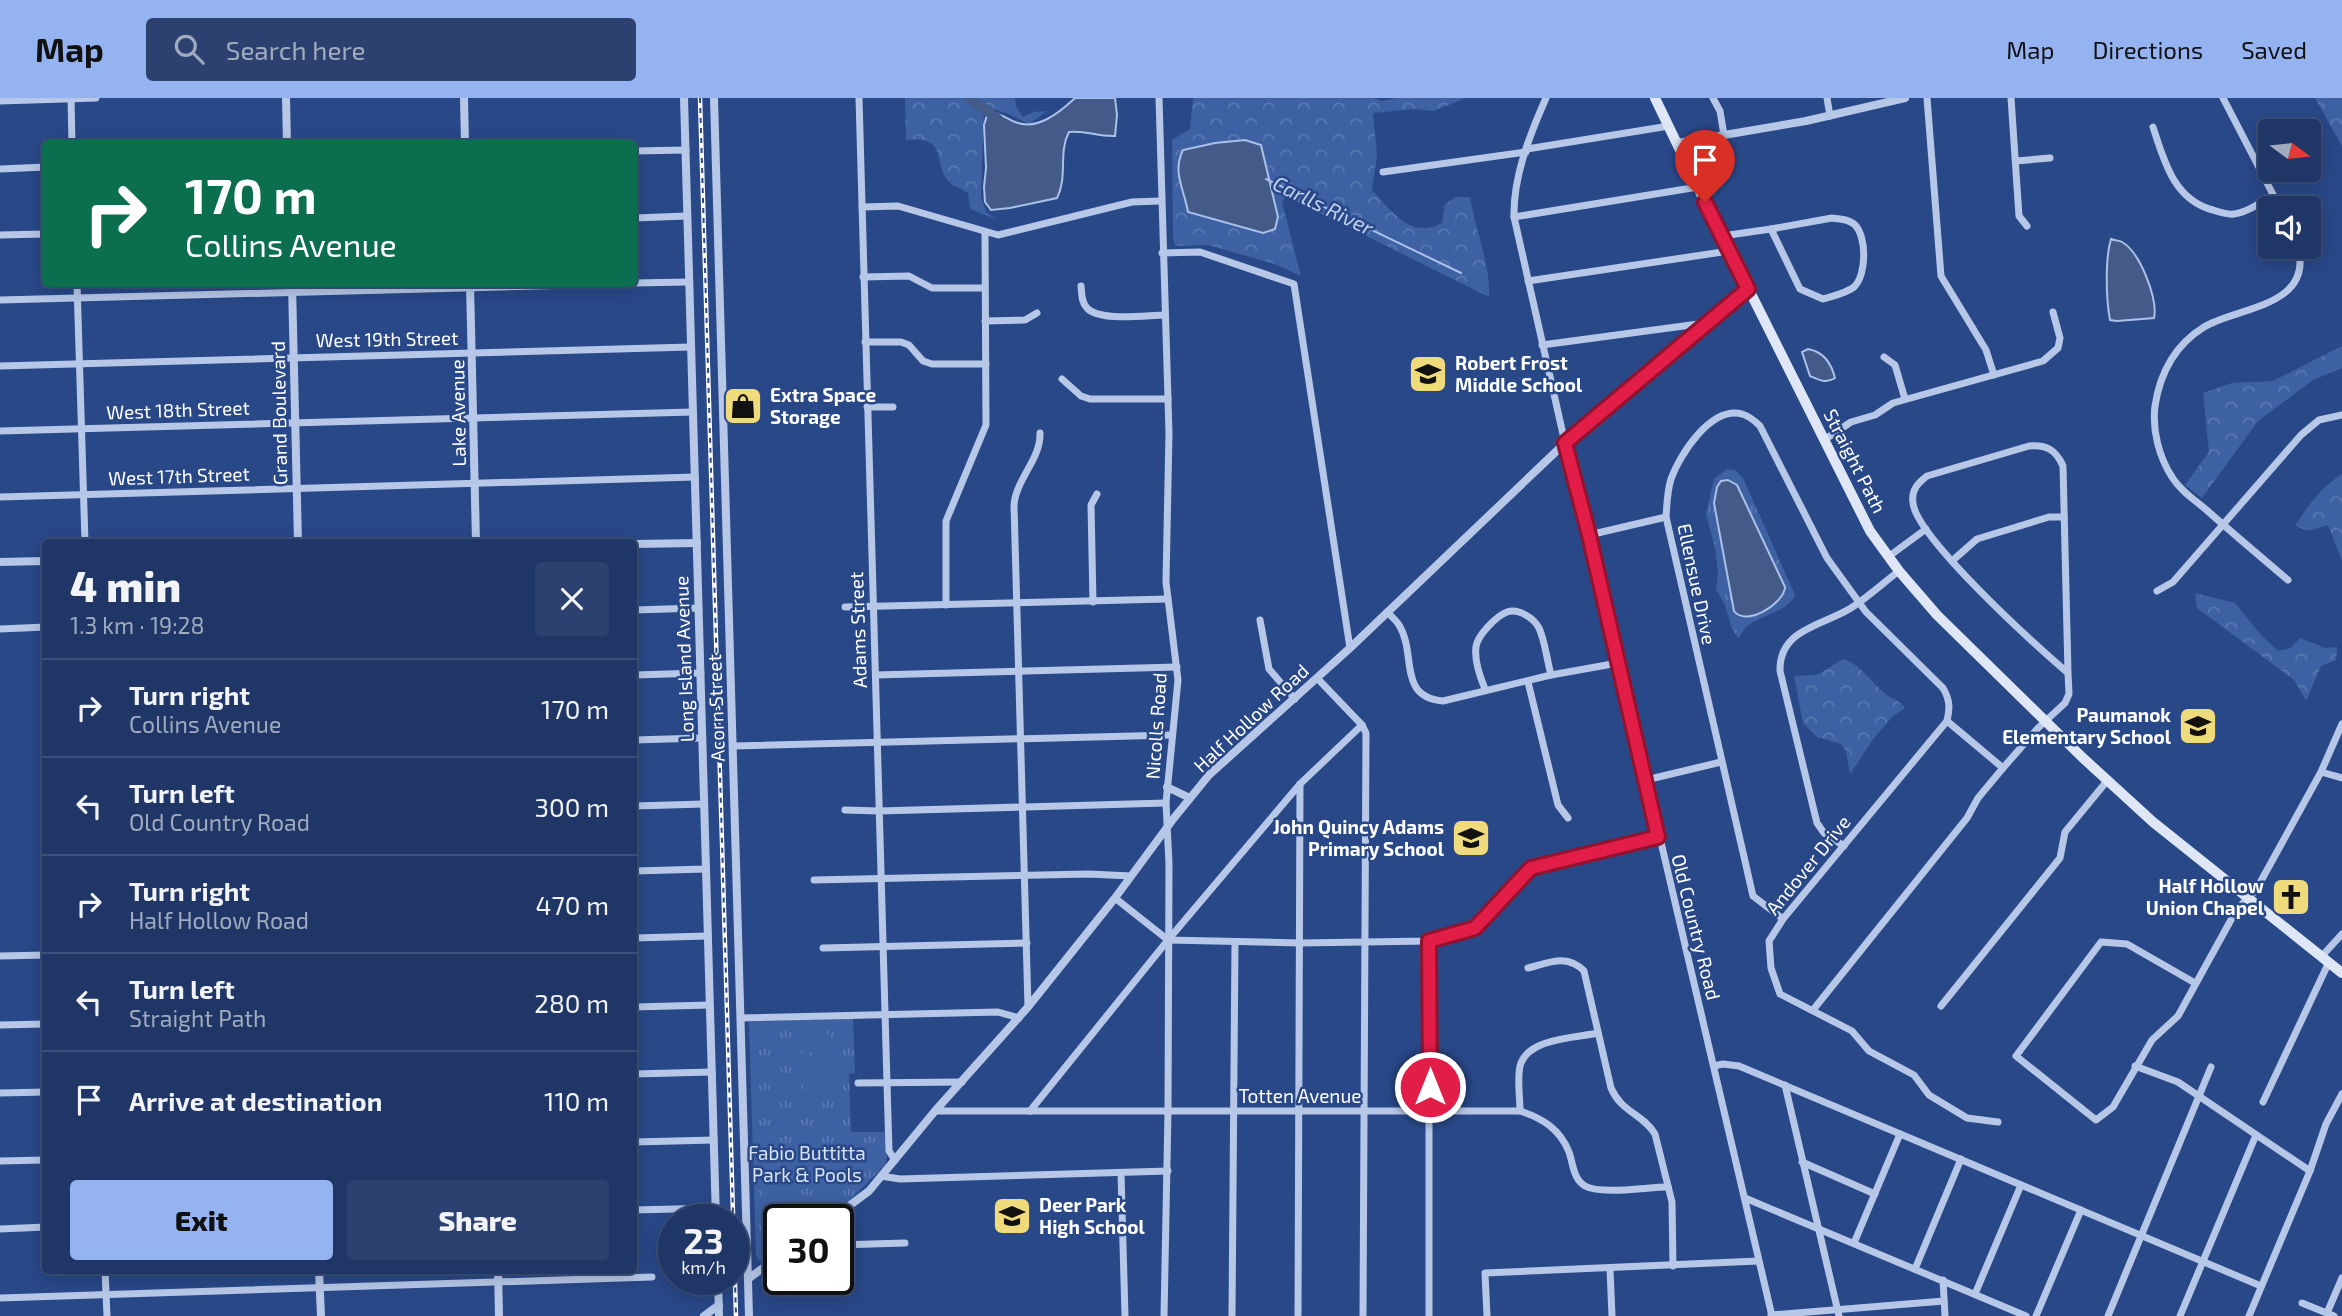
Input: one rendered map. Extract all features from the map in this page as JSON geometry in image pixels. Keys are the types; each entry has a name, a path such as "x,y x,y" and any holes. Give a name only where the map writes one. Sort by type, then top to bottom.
{"main road":[{"name":"Straight Path","path":"1655,98 1870,531 1888,557 1937,615 2153,822 2342,973"}],"street":[{"path":"71,98 72,140"},
{"path":"0,101 96,98"},
{"path":"286,98 287,140"},
{"path":"464,98 466,140"},
{"name":"Long Island Avenue","path":"684,98 716,1204"},
{"name":"Acorn Street","path":"714,98 746,1204"},
{"name":"Adams Street","path":"859,98 889,1151 895,1160"},
{"name":"Nicolls Road","path":"1159,98 1168,399 1167,599 1177,667 1166,803 1168,1171 1164,1316"},
{"name":"Old Country Road","path":"1546,98 1526,151 1514,195 1514,217 1772,1315"},
{"path":"1713,98 1720,111 1724,135"},
{"path":"1827,98 1830,116"},
{"path":"1677,143 1830,116 1905,98"},
{"path":"1927,98 1941,276 1986,350 1994,375"},
{"path":"2011,98 2019,216 2027,226"},
{"path":"2152,127 2168,171 2183,194 2201,207 2233,214 2252,207 2273,195 2223,98"},
{"path":"1383,172 1669,126"},
{"path":"637,151 685,150"},
{"path":"2015,161 2050,158"},
{"path":"0,169 42,167"},
{"path":"1514,217 1698,187"},
{"path":"862,206 898,206 998,235 1132,202 1160,201"},
{"path":"637,218 687,216"},
{"path":"1722,236 1832,218 1853,223 1862,238 1863,272 1859,281 1853,289 1836,295 1823,299 1812,296 1801,289 1771,229"},
{"path":"946,605 946,521 986,425 985,232"},
{"path":"0,235 42,234"},
{"path":"1528,281 1729,251"},
{"path":"1162,253 1200,252 1294,284 1350,648"},
{"path":"2288,580 2188,495 2172,478 2155,435 2155,412 2157,390 2178,349 2194,334 2220,320 2277,300 2289,289 2299,265 2299,259"},
{"path":"863,277 909,276 932,288 985,288"},
{"path":"637,283 689,282"},
{"path":"1082,286 1082,299 1087,309 1097,313 1116,317 1165,314"},
{"path":"76,287 85,539"},
{"path":"0,300 351,287"},
{"name":"Lake Avenue","path":"470,287 476,539"},
{"name":"Grand Boulevard","path":"292,288 298,539"},
{"name":"Half Hollow Road","path":"852,1204 883,1176 934,1111 1028,1007 1209,775 1350,648 1565,443 1748,289"},
{"path":"1824,440 1851,422 1875,415 1893,403 2043,361 2058,348 2060,338 2053,312"},
{"path":"985,321 1025,320 1037,313"},
{"path":"1542,345 1706,323"},
{"path":"865,342 901,342 909,345 923,361 932,364 986,364"},
{"name":"West 19th Street","path":"0,366 691,347"},
{"path":"1884,357 1895,365 1906,399"},
{"path":"1062,379 1081,396 1090,399 1168,399"},
{"path":"867,407 893,407"},
{"name":"West 18th Street","path":"0,431 693,412"},
{"name":"Ellensue Drive","path":"1783,919 1753,896 1666,517 1667,496 1672,478 1689,446 1701,432 1725,414 1740,413 1760,426 1826,558 1858,602"},
{"path":"2157,591 2174,582 2301,435 2319,420 2342,415"},
{"path":"1028,1007 1015,494 1038,449 1040,433"},
{"path":"1813,1010 1967,818 1978,798 2045,721 2065,703 2069,694 2063,466 2059,457 2040,444 1927,476 1913,491 1912,502 1926,529 1952,561 2068,673"},
{"name":"West 17th Street","path":"0,497 695,477"},
{"path":"1093,602 1091,505 1097,494"},
{"path":"1589,535 1666,517"},
{"path":"1952,561 1977,539 2049,517 2064,517"},
{"path":"1888,557 1926,529"},
{"path":"637,544 697,543"},
{"path":"0,562 42,561"},
{"path":"1844,846 1824,833 1817,823 1780,671 1780,659 1791,639 1858,602 1899,571"},
{"path":"845,607 1167,599"},
{"path":"1858,602 1943,688 1949,697 1947,720 2003,768"},
{"path":"637,610 699,608"},
{"path":"1388,612 1399,624 1407,649 1413,686 1431,700 1443,701 1485,689 1618,663"},
{"path":"1485,689 1475,655 1476,645 1479,636 1507,612 1517,612 1529,617 1539,627 1551,675"},
{"path":"1260,620 1269,669 1295,699"},
{"path":"0,629 42,627"},
{"path":"876,676 1177,667"},
{"path":"637,675 701,673"},
{"path":"1317,678 1362,725 1366,733 1363,1316"},
{"path":"1528,682 1558,805 1568,818"},
{"name":"Andover Drive","path":"1947,720 1783,919 1769,941 1771,968 1780,994 1852,1031 1870,1051 1914,1075 1929,1095 1967,1118 1998,1122"},
{"path":"2195,983 2127,944 2101,942 2016,1056 2095,1120 2113,1107 2151,1040 2178,1016 2237,909 2256,890 2320,772 2342,724"},
{"path":"1030,1111 1168,940 1300,784 1362,725"},
{"path":"733,746 1172,735"},
{"path":"637,740 702,738"},
{"path":"1646,780 1721,762"},
{"path":"2320,772 2342,778"},
{"path":"1941,1006 2060,858 2065,832 2108,780"},
{"path":"1298,1316 1300,784"},
{"path":"1167,787 1190,799"},
{"path":"845,810 1166,803"},
{"path":"637,806 704,804"},
{"path":"1115,898 1168,940 1300,943 1429,941 1475,928 1531,868 1658,837"},
{"path":"637,871 706,869"},
{"path":"814,880 1113,874 1131,876"},
{"path":"2263,1102 2325,959 2342,934"},
{"path":"637,938 708,936"},
{"path":"1429,941 1429,1316"},
{"path":"1232,1316 1234,942"},
{"path":"824,948 1027,943"},
{"path":"0,957 42,955"},
{"path":"1528,968 1565,960 1576,962 1584,971 1616,1100 1650,1126 1654,1134 1672,1202 1673,1266"},
{"path":"637,1007 710,1005"},
{"path":"741,1018 998,1012 1018,1018"},
{"path":"0,1025 42,1024"},
{"path":"1520,1111 1521,1064 1526,1054 1542,1044 1598,1033"},
{"path":"1714,1066 1739,1066 2261,1286"},
{"path":"2135,1066 2178,1082 2310,1171"},
{"path":"2108,1316 2211,1067"},
{"path":"637,1074 712,1072"},
{"path":"858,1083 963,1082"},
{"path":"1785,1085 1838,1313"},
{"path":"0,1093 42,1092"},
{"path":"2249,1316 2310,1171 2326,1124 2342,1094"},
{"name":"Totten Avenue","path":"934,1111 1520,1111 1548,1124 1560,1135 1569,1151 1576,1178 1584,1185 1598,1189 1668,1186"},
{"path":"1854,1244 1900,1134"},
{"path":"2179,1316 2256,1135"},
{"path":"637,1142 714,1140"},
{"path":"0,1161 42,1160"},
{"path":"1914,1269 1961,1160"},
{"path":"1802,1162 1875,1194"},
{"path":"883,1176 900,1179 1168,1171"},
{"path":"1121,1173 1125,1316"},
{"path":"1975,1294 2021,1185"},
{"path":"1745,1198 1943,1280 2010,1313 2026,1316"},
{"path":"637,1210 658,1209"},
{"path":"2036,1316 2081,1210"},
{"path":"0,1229 42,1227"},
{"path":"854,1245 905,1243"},
{"path":"1487,1316 1485,1273 1758,1261"},
{"path":"1610,1269 1612,1316"},
{"path":"105,1274 107,1316"},
{"path":"319,1274 321,1316"},
{"path":"498,1274 499,1316"},
{"path":"0,1298 652,1277"},
{"path":"2302,1303 2331,1315 2342,1278"},
{"path":"1943,1280 1945,1316"},
{"path":"719,1295 719,1316"},
{"name":"Acorn Street","path":"748,1295 749,1316"},
{"path":"1772,1315 1838,1313 1944,1301"},
{"path":"704,1316 719,1305"}],"green space":[{"path":"905,98 1015,98 1016,107 1023,117 1033,112 1047,111 1029,124 984,106 981,197 986,212 996,219 970,209 968,193 948,181 934,146 919,140 906,140"},
{"path":"1193,98 1375,98 1381,101 1397,98 1466,98 1433,111 1415,109 1373,113 1377,155 1372,190 1402,221 1420,228 1442,223 1445,204 1456,197 1470,197 1485,260 1489,297 1286,196 1282,202 1301,276 1275,264 1208,245 1175,246 1172,140 1190,129"},
{"path":"2315,98 2342,98 2342,146"},
{"path":"2342,346 2342,368 2313,380 2258,421 2202,498 2185,485 2209,452 2203,393 2232,383 2273,381"},
{"path":"1727,469 1735,470 1743,478 1795,595 1783,608 1749,625 1739,639 1732,629 1725,605 1716,589 1718,573 1715,548 1706,514 1714,479"},
{"path":"2342,474 2342,561 2328,525 2309,531 2295,526 2321,491"},
{"path":"2195,593 2235,603 2278,651 2291,648 2300,638 2325,648 2337,647 2336,660 2321,666 2306,701 2294,680 2197,608"},
{"path":"1843,659 1856,665 1882,691 1905,708 1893,716 1874,738 1850,774 1846,751 1841,744 1817,737 1803,723 1794,676 1817,675"},
{"name":"Fabio Buttitta Park & Pools","path":"853,1018 855,1073 849,1074 851,1132 886,1132 886,1164 844,1204 763,1204 763,1260 760,1261 756,1256 749,1022"},
{"path":"819,1025 831,1037 815,1054 810,1052 810,1059 837,1059 838,1095 803,1093 802,1033 812,1032"},
{"path":"764,1155 783,1155 789,1164 791,1173 788,1192 782,1196 766,1196 760,1186 758,1171"}],"shaded area":[{"path":"1075,98 1115,98 1115,136 1069,132 1057,198 991,210 985,202 984,187 984,125 988,112 1015,122 1031,124 1055,115"},
{"path":"1245,140 1261,145 1278,217 1275,229 1263,233 1188,212 1180,181 1179,166 1183,150"},
{"path":"2111,239 2129,247 2141,265 2153,300 2154,318 2110,320 2107,279"},
{"path":"1808,349 1826,359 1835,378 1826,381 1810,376 1802,352"},
{"path":"1728,480 1737,485 1785,587 1783,594 1772,606 1755,615 1740,615 1734,611 1714,503 1717,487 1721,481"}],"waterway":[{"path":"969,98 998,119"},
{"name":"Carlls River","path":"1266,179 1461,273"}],"railway":[{"path":"700,98 736,1316"}],"place":[{"name":"Robert Frost Middle School","path":"1428,374"},
{"name":"Extra Space Storage","path":"743,406"},
{"name":"Paumanok Elementary School","path":"2198,726"},
{"name":"John Quincy Adams Primary School","path":"1471,838"},
{"name":"Half Hollow Union Chapel","path":"2291,897"},
{"name":"Deer Park High School","path":"1012,1216"}],"route":[{"path":"1430,1087 1429,941 1475,928 1531,868 1658,837 1589,535 1565,443 1748,289 1705,202"}]}
